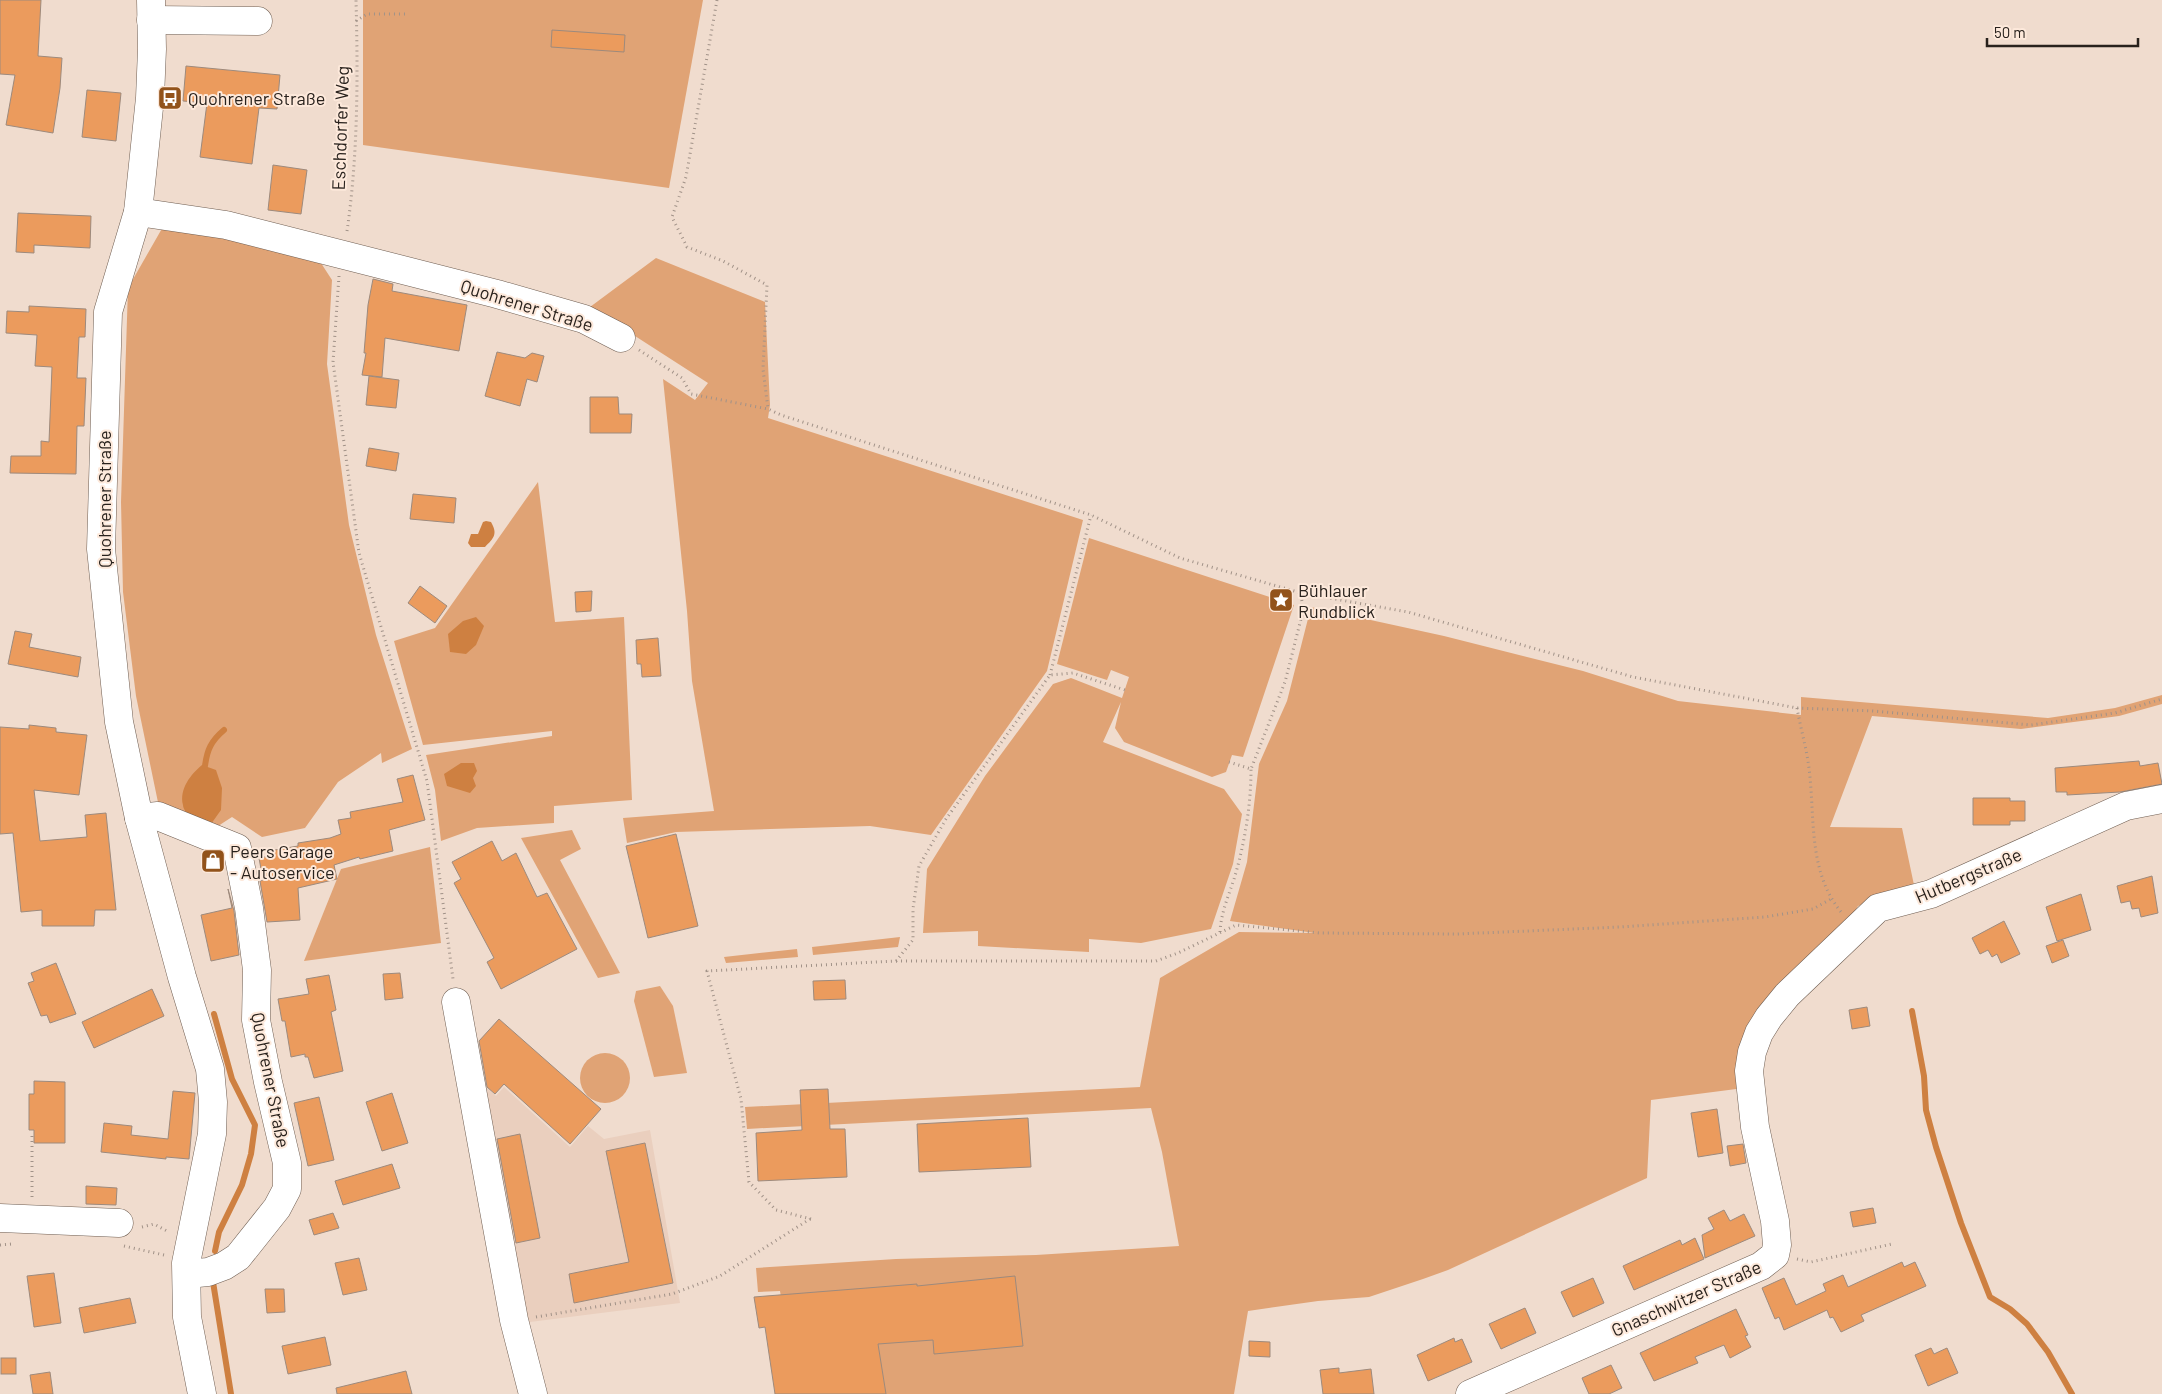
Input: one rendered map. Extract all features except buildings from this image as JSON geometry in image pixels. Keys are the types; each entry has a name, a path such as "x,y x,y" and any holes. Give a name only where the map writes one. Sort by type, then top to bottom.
{"street":[{"path":"151,10 258,21"},
{"name":"Quohrener Straße","path":"151,10 150,98 138,212 108,312 101,549 119,722 139,818 182,977 210,1069 213,1102 212,1134 186,1263 179,1265"},
{"name":"Quohrener Straße","path":"138,212 226,225 498,294 584,319 621,338"},
{"name":"Hutbergstraße","path":"1750,1091 1749,1071 1752,1052 1759,1033 1769,1017 1787,996 1878,908 1931,894 2126,806 2162,800"},
{"name":"Quohrener Straße","path":"139,818 158,816 237,848 250,908 257,970 256,1020 287,1163 287,1189 277,1208 238,1257 224,1266 208,1272 179,1265"},
{"path":"456,1002 514,1320 533,1394"},
{"name":"Gnaschwitzer Straße","path":"1470,1394 1761,1266 1775,1255 1777,1245 1775,1221 1755,1127 1750,1091"},
{"path":"0,1218 120,1234"},
{"name":"Quohrener Straße","path":"179,1265 202,1394"}],"path":[{"name":"Eschdorfer Weg","path":"356,0 352,200 346,238 340,254 333,362 359,553 427,781 456,1002"},
{"path":"717,0 686,177 672,217 687,247 723,261 767,285 763,369 768,409"},
{"path":"356,21 367,14 405,14"},
{"path":"621,338 682,378 690,394 768,409 1091,515 1180,558 1301,593 1408,612 1633,677 1796,708 1873,711 2030,725 2115,713 2162,699"},
{"path":"896,961 913,940 913,909 919,866 946,819 1050,675 1091,515"},
{"path":"1220,932 1221,918 1235,874 1251,801 1251,769 1285,682 1303,611 1301,593"},
{"path":"1050,675 1073,673 1125,690"},
{"path":"1796,708 1808,761 1817,863 1831,900 1856,929"},
{"path":"1229,762 1251,769"},
{"path":"514,1320 672,1294 720,1276 811,1219 776,1210 749,1182 741,1099 707,971 896,961 1156,961 1236,926 1320,933 1457,934 1620,927 1765,917 1813,909 1831,900"},
{"path":"32,1136 32,1200"},
{"path":"120,1234 147,1252 179,1265"},
{"path":"1775,1255 1811,1262 1892,1244"}],"shaded area":[{"path":"363,0 703,0 669,188 363,145"},
{"path":"164,225 319,260 332,280 327,364 349,525 376,635 412,749 382,763 381,753 338,782 305,828 262,837 232,817 215,828 160,812 136,696 123,592 121,502 128,288"},
{"path":"656,258 765,302 770,405 768,418 1083,520 1047,671 931,835 870,826 676,832 627,843 623,818 714,811 692,681 687,611 663,379 695,400 708,383 590,307"},
{"path":"538,482 555,622 624,617 632,800 554,806 554,823 477,828 441,841 435,790 426,755 552,736 552,731 423,745 394,641 435,628"},
{"path":"483,522 491,522 493,526 495,533 493,538 485,547 471,547 468,543 471,534 478,534"},
{"path":"1089,538 1294,605 1243,757 1232,755 1226,772 1212,777 1124,742 1115,728 1121,702 1103,742 1224,789 1242,814 1233,864 1211,929 1141,943 1089,939 1089,952 978,946 978,931 923,933 927,869 985,776 1053,684 1071,678 1122,698 1129,677 1111,670 1107,680 1057,664"},
{"path":"1311,607 1444,636 1583,671 1678,701 1801,715 1801,697 2048,718 2115,708 2162,695 2162,704 2119,716 2021,729 1872,716 1830,827 1902,828 1914,885 1858,906 1837,939 1779,992 1744,1088 1651,1100 1647,1178 1448,1270 1369,1297 1318,1301 1248,1311 1234,1394 797,1394 780,1291 758,1292 756,1268 896,1259 1036,1255 1179,1246 1162,1152 1151,1108 747,1129 745,1107 1140,1087 1160,978 1239,932 1315,933 1230,921 1247,862 1259,764 1287,701"},
{"path":"476,617 484,626 476,645 466,654 450,652 448,634 463,621"},
{"path":"461,763 474,763 477,771 473,778 476,786 470,793 447,786 444,774"},
{"path":"202,765 216,770 222,788 221,810 211,824 189,816 183,806 184,788 190,777"},
{"path":"572,830 581,849 560,860 620,973 598,978 521,838"},
{"path":"430,847 441,943 304,961 341,869"},
{"path":"900,937 898,947 813,955 812,947"},
{"path":"797,949 798,957 726,963 724,957"},
{"path":"660,986 673,1006 687,1073 654,1077 634,1001 636,991"},
{"path":"605,1053 615,1055 623,1060 628,1068 630,1078 628,1088 623,1096 615,1101 605,1103 595,1101 587,1096 582,1088 580,1078 582,1068 587,1060 595,1055"},
{"path":"474,1076 496,1096 504,1087 570,1147 588,1126 604,1139 650,1130 680,1303 522,1323"}],"waterway":[{"path":"205,766 210,746 224,730"},
{"path":"1912,1011 1924,1076 1926,1110 1936,1147 1961,1223 1990,1297 2010,1309 2027,1324 2048,1352 2072,1394"},
{"path":"214,1014 232,1079 255,1125 251,1154 242,1185 219,1232 215,1251"},
{"path":"213,1282 231,1394"}],"place":[{"name":"Quohrener Straße","path":"170,98"},
{"name":"Bühlauer Rundblick","path":"1281,600"},
{"name":"Peers Garage - Autoservice","path":"213,861"}]}
